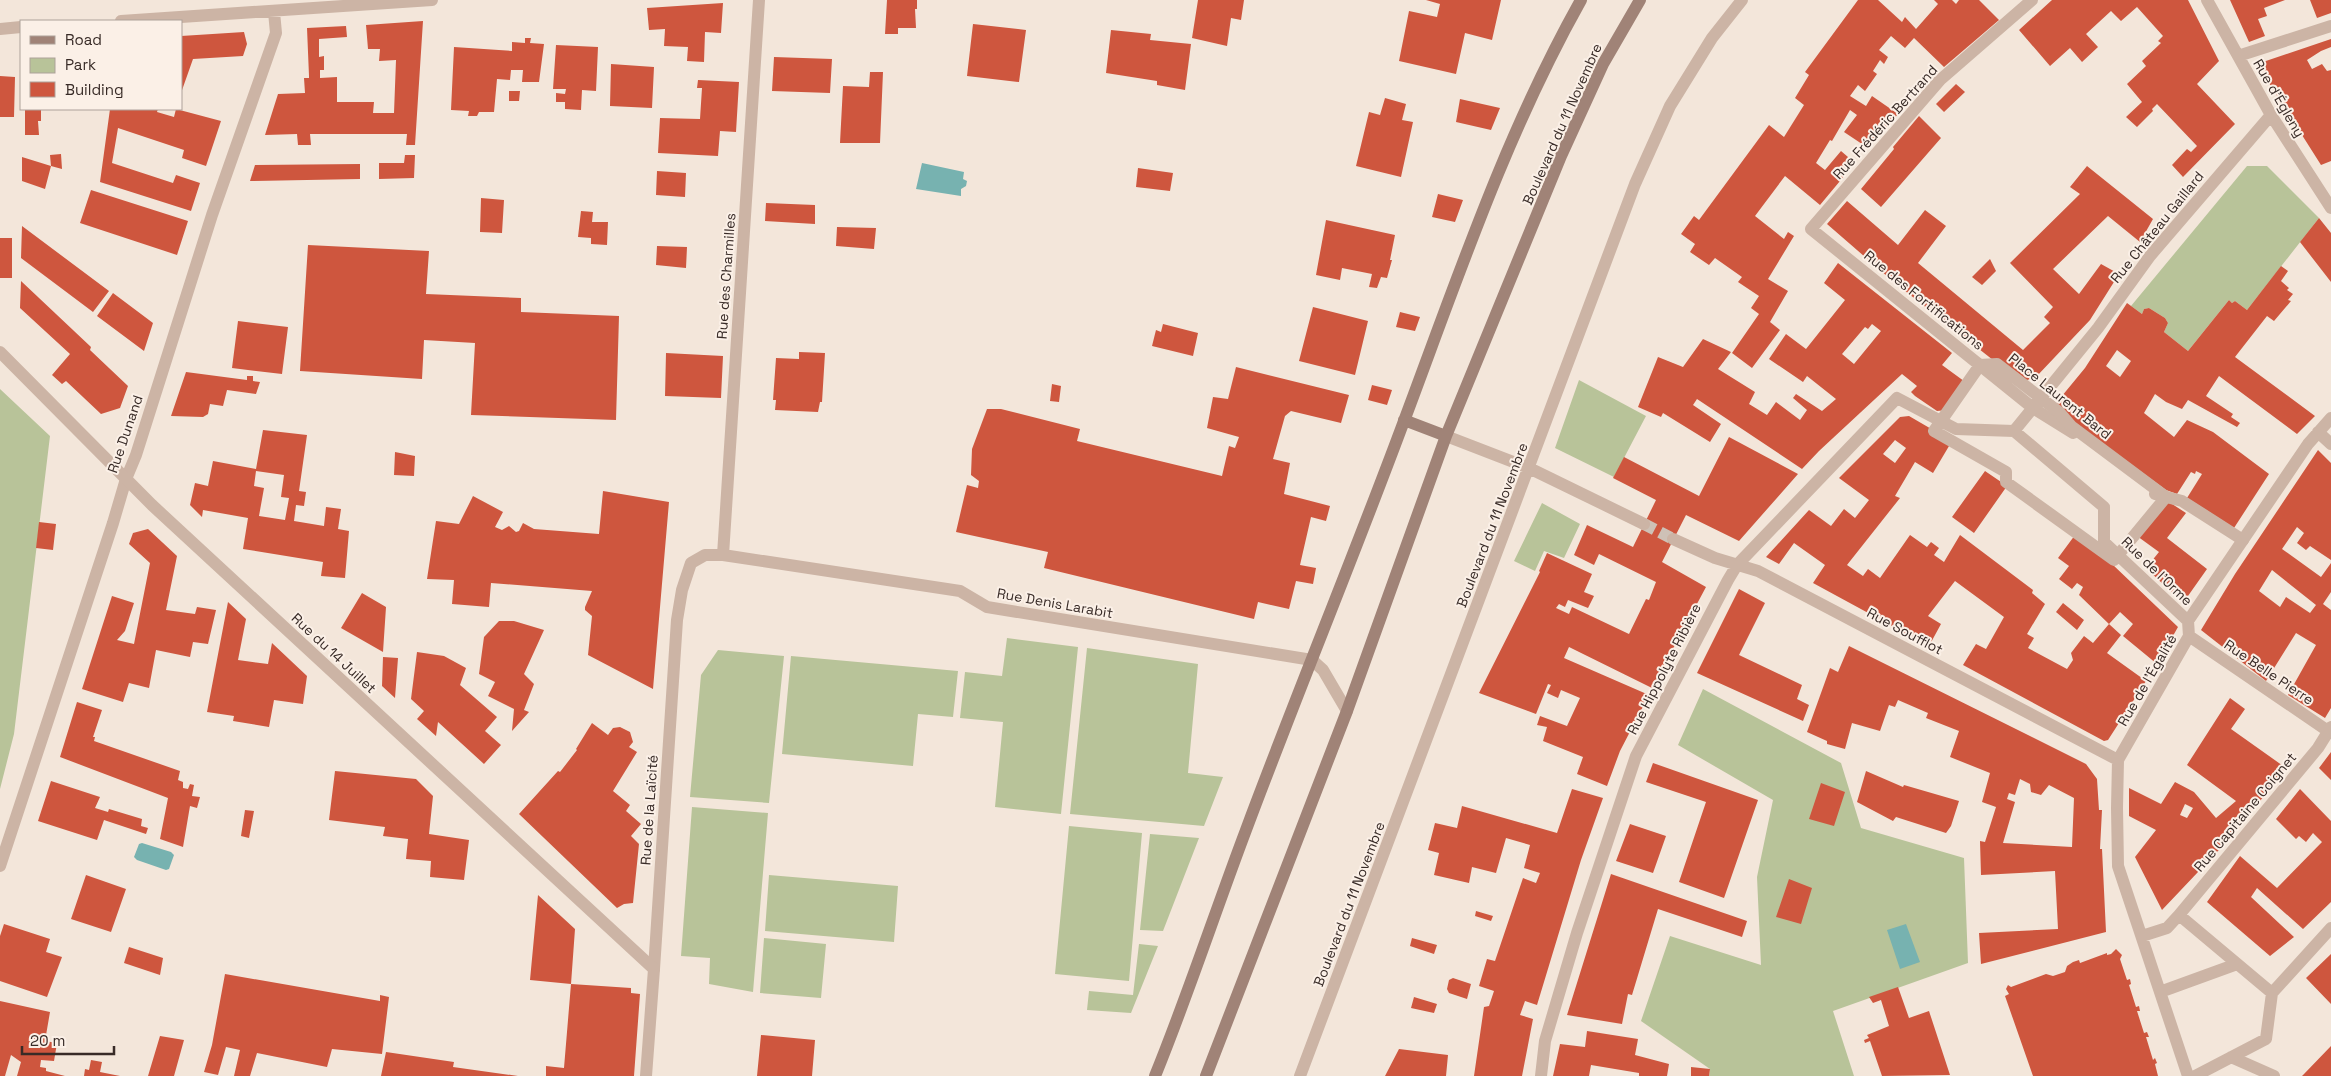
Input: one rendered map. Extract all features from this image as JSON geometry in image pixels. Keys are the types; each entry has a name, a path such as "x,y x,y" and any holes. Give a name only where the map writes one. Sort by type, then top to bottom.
{"main road":[{"path":"1155,1076 1246,830 1423,366 1517,126 1549,57 1582,0"},
{"name":"Boulevard du 11 Novembre","path":"1206,1076 1347,711 1446,436 1561,156 1603,64 1640,0"},
{"path":"1404,420 1446,436"}],"street":[{"path":"138,20 432,0"},
{"name":"Rue des Charmilles","path":"723,555 759,0"},
{"name":"Boulevard du 11 Novembre","path":"1300,1076 1634,184 1670,106 1712,38 1742,0"},
{"name":"Rue Frédéric Bertrand","path":"1811,229 1940,80 2032,0"},
{"name":"Rue d'Égleny","path":"2207,0 2270,115 2331,208"},
{"name":"Rue Dunand","path":"0,866 126,479 136,455 212,215 276,33 274,12"},
{"path":"2238,56 2331,26"},
{"path":"0,29 20,27"},
{"name":"Rue Château Gaillard","path":"2037,403 2098,328 2150,256 2270,115"},
{"name":"Rue des Fortifications","path":"1811,229 1980,365 2037,403 2060,423 2154,494 2182,501 2243,540"},
{"name":"Rue du 14 Juillet","path":"0,352 126,479 654,969"},
{"path":"1980,365 1934,431 2006,472 2006,482 2114,560 2166,497"},
{"name":"Rue Hippolyte Ribière","path":"1540,1076 1545,1041 1574,942 1636,756 1737,565 1897,398 1956,429 2014,431"},
{"name":"Place Laurent Bard","path":"2014,431 2037,403"},
{"name":"Rue de l'Égalité","path":"2188,1076 2118,866 2118,760 2189,636 2188,621 2318,432 2331,418"},
{"name":"Rue de l'Orme","path":"2014,431 2104,507 2104,542 2188,621"},
{"path":"2318,432 2331,444"},
{"path":"1446,436 1529,468 1644,524"},
{"name":"Rue Soufflot","path":"1673,539 1715,558 1758,571 2118,760"},
{"name":"Rue Denis Larabit","path":"705,555 723,555 960,591 987,607 1312,660"},
{"name":"Rue de la Laïcité","path":"646,1076 677,620 682,590 691,563 705,555"},
{"name":"Rue Belle Pierre","path":"2189,636 2330,731"},
{"path":"1312,660 1323,670 1347,711"},
{"name":"Rue Capitaine Coignet","path":"2142,936 2167,928 2179,915 2318,748 2330,731"},
{"path":"2179,915 2272,993"},
{"path":"2195,1076 2266,1039 2272,993 2331,928"},
{"path":"2160,992 2237,964"},
{"path":"2232,1057 2274,1076"}],"green space":[{"path":"2247,166 2267,166 2319,218 2247,310 2235,301 2232,303 2229,300 2188,351 2164,332 2168,323 2165,318 2149,308 2144,309 2142,314 2131,306"},
{"path":"1579,380 1646,416 1614,477 1555,448"},
{"path":"0,389 50,436 14,734 0,789"},
{"path":"1542,503 1580,524 1564,558 1544,551 1535,571 1514,561"},
{"path":"1007,638 1078,647 1061,814 995,807 1003,722 960,718 965,672 1002,676"},
{"path":"1087,648 1198,664 1188,773 1223,777 1204,826 1070,814"},
{"path":"718,650 784,656 769,803 690,797 701,675"},
{"path":"791,656 958,671 953,717 918,714 913,766 782,754"},
{"path":"1703,689 1841,763 1861,828 1964,858 1968,963 1833,1011 1854,1076 1709,1076 1710,1069 1641,1021 1670,936 1761,965 1757,877 1773,800 1678,745"},
{"path":"692,807 768,813 753,992 709,984 710,958 681,956"},
{"path":"1069,826 1142,833 1129,981 1055,974"},
{"path":"1150,834 1199,838 1163,931 1140,930"},
{"path":"769,875 898,886 894,942 765,931"},
{"path":"764,938 826,944 821,998 760,993"},
{"path":"1139,944 1158,946 1131,1013 1087,1010 1089,991 1133,995"}],"water":[{"path":"922,163 964,172 963,179 967,181 966,186 961,189 961,196 916,189"},
{"path":"142,843 171,852 174,855 169,869 166,870 137,860 134,857 139,844"},
{"path":"1906,924 1920,962 1900,969 1887,930"}],"building":[{"path":"887,0 917,0 917,9 915,9 916,28 898,28 898,34 885,34"},
{"path":"1198,0 1244,0 1241,20 1231,18 1227,46 1192,38"},
{"path":"1426,0 1501,0 1492,40 1465,33 1456,74 1399,61 1409,11 1437,17 1440,4"},
{"path":"1858,0 1878,0 1902,22 1905,17 1916,29 1938,4 1934,0 1952,0 1956,4 1959,0 1979,0 1999,20 1944,67 1914,38 1905,48 1891,36 1879,50 1888,57 1884,64 1880,60 1873,71 1877,74 1865,91 1858,85 1850,96 1866,106 1872,96 1898,114 1868,148 1844,132 1857,115 1850,110 1832,141 1830,140 1816,163 1825,170 1841,151 1855,163 1820,205 1785,176 1755,216 1784,239 1788,232 1794,236 1768,279 1788,291 1770,322 1780,330 1752,368 1732,353 1759,314 1751,308 1759,296 1738,282 1742,277 1715,258 1709,265 1690,252 1695,244 1681,234 1694,216 1699,220 1769,125 1784,137 1804,105 1795,98 1809,75 1805,72"},
{"path":"2052,0 2188,0 2219,61 2197,84 2235,124 2183,177 2172,165 2187,149 2191,152 2197,146 2157,104 2152,109 2153,111 2137,127 2126,117 2142,102 2127,84 2146,66 2142,61 2161,43 2158,41 2163,36 2137,7 2121,21 2111,11 2086,34 2098,47 2082,62 2070,48 2050,66 2019,30"},
{"path":"2230,0 2285,0 2264,8 2267,16 2258,19 2265,36 2249,42"},
{"path":"2310,0 2331,0 2331,13 2317,18"},
{"path":"723,3 721,33 705,32 704,62 687,61 688,47 664,46 665,29 649,30 647,8"},
{"path":"423,21 415,145 406,145 407,134 310,134 311,145 298,145 297,134 265,135 278,94 305,93 304,78 309,78 307,28 346,26 347,37 319,39 319,57 324,56 324,70 320,70 320,78 337,77 337,102 374,102 373,113 394,113 396,60 379,61 380,49 368,49 366,25"},
{"path":"973,24 1026,30 1019,82 967,76"},
{"path":"1111,30 1151,34 1150,40 1191,44 1185,90 1157,85 1157,81 1106,73"},
{"path":"244,32 247,44 243,56 193,59 182,90 182,36"},
{"path":"525,38 531,38 530,43 544,44 539,82 522,82 523,70 511,70 510,80 497,79 494,112 479,112 477,116 468,116 469,111 451,110 454,47 512,51 512,42 525,43"},
{"path":"2331,39 2331,47 2307,60 2312,69 2322,64 2327,71 2331,70 2331,161 2321,165 2257,64"},
{"path":"556,45 598,47 596,91 582,90 581,110 565,109 565,102 556,102 556,93 565,94 566,89 553,89"},
{"path":"774,57 832,59 830,93 772,91"},
{"path":"611,64 654,67 652,108 610,106"},
{"path":"870,72 883,72 880,143 840,143 843,86 869,87"},
{"path":"0,76 15,77 14,117 0,117"},
{"path":"698,80 739,82 736,132 720,131 718,156 658,153 660,118 700,119 702,88 697,88"},
{"path":"1956,84 1965,92 1944,112 1936,104"},
{"path":"509,91 520,91 519,101 509,101"},
{"path":"1385,98 1406,104 1402,120 1413,122 1401,177 1356,166 1369,112 1380,115"},
{"path":"1460,99 1500,108 1491,130 1456,122"},
{"path":"25,110 41,110 41,121 38,121 39,135 25,135"},
{"path":"110,110 158,110 157,112 174,117 176,110 180,110 221,121 206,166 182,158 184,150 118,128 112,163 173,183 176,175 200,183 191,211 100,182"},
{"path":"1919,116 1941,138 1881,207 1861,189"},
{"path":"61,154 62,169 51,166 50,155"},
{"path":"405,155 415,155 414,178 379,179 379,163 404,163"},
{"path":"22,157 51,166 45,189 22,181"},
{"path":"360,164 360,179 250,181 255,165"},
{"path":"2087,166 2153,219 2140,242 2108,216 2053,269 2079,294 2101,264 2119,274 2090,320 2036,377 2021,382 1895,283 1827,224 1847,201 1898,245 1925,210 1946,226 1918,263 2023,350 2050,323 2044,317 2053,307 2010,263 2080,194 2070,187"},
{"path":"1138,168 1173,173 1170,191 1136,187"},
{"path":"657,171 686,173 685,197 656,195"},
{"path":"91,190 188,221 177,255 80,223"},
{"path":"1438,194 1463,200 1455,222 1432,217"},
{"path":"481,198 504,200 502,233 480,232"},
{"path":"766,203 815,205 815,224 765,221"},
{"path":"581,211 593,212 592,222 608,222 607,245 591,244 591,238 578,237"},
{"path":"2319,218 2331,233 2331,282 2300,242"},
{"path":"1326,220 1395,235 1390,260 1392,260 1387,278 1381,277 1377,288 1369,287 1372,274 1342,268 1340,280 1316,275"},
{"path":"22,226 109,291 93,312 21,258"},
{"path":"837,227 876,228 874,249 836,246"},
{"path":"0,238 12,238 12,278 0,278"},
{"path":"308,245 429,251 426,294 521,298 521,312 619,316 616,420 471,415 475,343 424,340 422,379 300,371"},
{"path":"657,246 687,247 686,268 656,265"},
{"path":"1990,259 1996,271 1982,285 1972,277"},
{"path":"1838,263 1952,353 1942,365 1968,384 1947,410 1937,411 1915,396 1911,392 1917,386 1902,374 1802,469 1697,399 1693,405 1721,424 1710,442 1663,413 1661,417 1638,407 1658,357 1683,367 1703,339 1731,352 1718,369 1755,392 1749,404 1767,415 1776,402 1800,420 1807,410 1793,398 1796,394 1822,411 1836,399 1807,376 1803,382 1769,359 1786,334 1806,349 1845,300 1824,283","holes":["1872,324 1881,331 1854,364 1842,354 1865,327 1868,329"]},
{"path":"2281,266 2288,271 2281,281 2289,288 2287,290 2293,294 2288,300 2291,301 2274,321 2267,316 2235,357 2315,416 2297,434 2219,376 2206,396 2233,414 2231,417 2240,423 2237,427 2188,400 2182,409 2166,402 2155,394 2144,413 2174,437 2187,420 2213,432 2269,474 2234,528 2187,498 2202,474 2196,471 2195,474 2191,472 2177,494 2166,490 2059,412 2057,402 2085,368 2127,303 2142,314 2144,309 2149,308 2165,318 2168,323 2164,332 2188,351 2229,300 2232,303 2235,301 2247,310","holes":["2117,350 2131,361 2120,377 2106,366"]},
{"path":"21,281 91,347 90,350 128,386 120,408 101,414 66,381 62,384 52,375 70,354 20,308"},
{"path":"113,293 153,323 144,351 97,316"},
{"path":"1313,307 1368,321 1355,375 1299,361"},
{"path":"1400,312 1420,317 1415,331 1396,327"},
{"path":"238,321 288,327 282,374 232,368"},
{"path":"1163,324 1198,333 1193,356 1152,346 1156,330 1161,332"},
{"path":"799,352 825,353 822,402 820,402 818,412 775,410 776,400 773,400 776,358 799,359"},
{"path":"666,353 723,356 721,398 665,396"},
{"path":"1236,367 1349,395 1341,423 1291,411 1285,416 1273,459 1290,463 1284,494 1330,506 1326,521 1311,517 1300,565 1316,568 1313,584 1296,581 1289,609 1258,602 1254,619 1044,568 1048,552 956,532 967,485 978,488 979,481 971,475 972,449 987,409 1001,409 1080,429 1077,441 1222,476 1229,446 1235,448 1239,437 1207,428 1213,397 1228,399"},
{"path":"186,372 247,380 247,376 253,376 253,381 260,382 256,394 227,390 223,406 210,404 208,414 203,417 171,416"},
{"path":"1052,384 1061,386 1059,402 1050,401"},
{"path":"1372,385 1392,390 1387,405 1368,400"},
{"path":"1909,416 1952,441 1933,473 1915,462 1895,496 1900,498 1847,565 1863,576 1868,569 1880,578 1910,535 1927,547 1931,542 1939,548 1934,555 1944,562 1960,535 2033,590 2032,593 2045,604 2027,634 2034,638 2028,648 2067,669 2073,660 2071,653 2084,636 2093,643 2109,624 2121,635 2107,653 2146,681 2108,740 2104,741 1963,665 1976,644 1986,649 2004,617 1955,581 1928,616 1941,624 1929,646 1813,583 1825,565 1794,543 1779,564 1766,557 1809,510 1831,526 1844,509 1855,518 1869,500 1839,478 1900,417","holes":["1895,440 1906,448 1895,463 1883,454"]},
{"path":"263,430 307,435 299,491 306,492 304,506 296,505 294,521 324,526 326,507 341,509 338,529 349,531 345,578 321,576 323,562 243,549 248,518 203,510 202,517 190,505 195,483 208,486 213,461 256,469","holes":["256,471 284,475 281,497 289,498 285,520 259,516 264,488 254,486"]},
{"path":"1729,437 1798,474 1739,541 1686,515 1662,562 1706,587 1652,688 1569,647 1564,658 1649,695 1620,751 1607,786 1577,774 1583,757 1543,741 1547,727 1537,725 1540,716 1567,726 1580,698 1561,690 1558,698 1547,693 1551,685 1548,684 1536,714 1479,693 1540,572 1547,553 1592,574 1584,592 1594,596 1588,608 1568,600 1565,607 1559,604 1556,608 1569,614 1572,607 1629,634 1646,599 1649,600 1656,582 1599,554 1594,565 1574,555 1587,525 1633,547 1656,500 1613,478 1624,457 1699,496"},
{"path":"2318,450 2331,463 2331,560 2310,546 2306,550 2297,543 2304,533 2297,527 2282,549 2321,577 2331,563 2331,592 2323,604 2331,610 2331,708 2325,718 2288,695 2316,645 2296,633 2266,681 2201,630 2235,574","holes":["2272,570 2316,605 2310,613 2286,597 2280,607 2259,591"]},
{"path":"395,452 415,456 414,476 394,475"},
{"path":"1985,471 2007,486 1974,533 1952,517"},
{"path":"603,491 669,502 653,689 588,655 592,616 585,610 585,607 592,591 491,583 489,607 452,604 454,580 427,579 436,521 459,524 473,496 503,512 495,527 502,530 509,526 516,532 519,531 523,523 534,529 599,534"},
{"path":"2169,502 2186,513 2167,538 2207,569 2183,603 2146,568 2159,552 2137,536"},
{"path":"39,522 56,524 53,550 36,548"},
{"path":"148,529 177,556 166,610 195,614 197,607 216,610 208,644 193,642 190,657 156,650 149,688 129,683 123,702 82,689 112,596 134,603 125,631 117,640 134,644 150,563 129,544 133,533"},
{"path":"2075,535 2112,564 2178,627 2157,664 2123,636 2133,624 2120,612 2109,624 2079,595 2083,587 2077,583 2072,589 2059,579 2069,566 2058,558"},
{"path":"1739,589 1765,603 1739,655 1802,685 1797,699 1809,705 1803,721 1697,673"},
{"path":"362,593 386,607 383,652 341,628"},
{"path":"228,602 246,619 238,660 268,664 272,643 307,676 303,704 274,700 269,727 233,721 234,716 207,712"},
{"path":"2063,603 2084,620 2077,630 2056,612"},
{"path":"499,621 514,621 544,630 524,674 534,684 524,710 529,712 512,731 514,709 488,696 495,682 479,674 484,637"},
{"path":"1849,646 2086,764 2097,779 2099,810 2102,810 2100,849 2102,849 2106,932 1981,964 1979,933 2058,929 2055,871 1981,875 1980,841 1985,842 1996,807 1982,802 1990,773 1950,757 1959,731 1926,718 1928,713 1898,700 1895,707 1889,705 1880,731 1852,723 1845,749 1827,744 1827,741 1807,732 1830,668 1838,672","holes":["2020,779 2030,784 2031,792 2041,795 2049,785 2074,798 2072,847 2003,843 2015,802 2007,799 2009,793 2015,795"]},
{"path":"417,652 444,656 466,668 460,685 497,717 485,731 501,745 484,764 438,722 436,736 417,719 424,711 411,699"},
{"path":"383,657 398,658 395,698 382,686"},
{"path":"2230,698 2245,709 2231,729 2286,768 2234,834 2162,910 2135,857 2156,830 2129,816 2129,788 2161,804 2175,782 2194,792 2216,818 2236,801 2187,765","holes":["2185,804 2193,808 2187,818 2180,815"]},
{"path":"77,702 102,710 93,737 95,737 94,741 180,771 178,780 183,782 183,788 188,789 190,784 194,785 192,796 200,797 197,808 190,806 183,847 160,839 168,798 60,757"},
{"path":"592,723 608,735 613,728 620,727 630,732 633,742 629,747 637,752 613,791 630,805 626,811 641,824 631,836 639,844 633,903 624,904 617,908 519,814 558,771 560,772 577,750"},
{"path":"2331,752 2331,780 2319,768"},
{"path":"1653,763 1758,800 1724,898 1679,882 1706,802 1646,782"},
{"path":"335,771 416,779 433,796 429,834 469,840 464,880 430,877 431,861 406,859 408,839 383,836 385,827 329,820"},
{"path":"1866,771 1903,787 1904,785 1959,801 1951,826 1946,833 1896,817 1893,821 1857,802"},
{"path":"51,781 100,797 95,808 108,812 109,809 142,819 141,826 148,828 146,834 104,820 97,840 38,821"},
{"path":"1821,783 1845,792 1834,826 1809,819"},
{"path":"1572,789 1603,798 1581,860 1537,1005 1525,1001 1520,1015 1533,1019 1522,1076 1474,1076 1484,1007 1489,1006 1494,991 1479,986 1487,959 1495,961 1523,878 1536,883 1540,873 1524,868 1530,845 1506,838 1496,873 1472,867 1469,883 1434,875 1439,853 1428,850 1435,823 1457,828 1462,806 1557,833"},
{"path":"2300,789 2331,821 2331,902 2303,929 2257,888 2251,897 2294,937 2270,956 2207,902 2240,856 2277,888 2322,842 2313,833 2306,842 2299,836 2296,839 2276,819"},
{"path":"245,810 254,811 249,838 241,836"},
{"path":"1630,824 1666,836 1653,873 1616,861"},
{"path":"1611,874 1747,921 1742,937 1658,909 1632,995 1628,994 1622,1024 1567,1015"},
{"path":"86,875 126,889 111,932 71,919"},
{"path":"1789,879 1812,888 1801,924 1776,917"},
{"path":"538,895 575,929 571,984 530,980"},
{"path":"1476,911 1493,916 1491,921 1475,916"},
{"path":"4,924 50,939 46,952 62,957 47,997 0,981 0,936"},
{"path":"1412,938 1437,945 1434,954 1410,946"},
{"path":"129,947 163,958 160,975 124,963"},
{"path":"2116,949 2122,955 2120,959 2127,980 2130,979 2131,984 2129,985 2136,1007 2139,1006 2140,1011 2137,1011 2144,1033 2147,1032 2149,1037 2146,1037 2153,1060 2155,1058 2157,1063 2155,1064 2158,1076 2033,1076 2005,996 2009,994 2006,989 2008,985 2011,987 2046,974 2053,976 2065,972 2067,966 2073,962 2079,960 2080,963 2107,953 2107,955 2111,954"},
{"path":"2331,954 2331,1004 2306,978"},
{"path":"225,974 380,1001 380,995 389,997 382,1054 332,1049 327,1067 257,1053 250,1076 234,1076 240,1050 226,1047 218,1075 204,1072 212,1045"},
{"path":"1453,978 1471,984 1467,999 1449,993 1447,989 1449,980"},
{"path":"571,984 631,988 631,993 640,994 634,1076 546,1076 546,1066 564,1068"},
{"path":"1898,987 1909,1018 1929,1011 1950,1075 1882,1076 1870,1041 1865,1043 1864,1040 1869,1038 1867,1035 1889,1026 1881,1000 1873,1003 1869,997"},
{"path":"1414,997 1437,1004 1434,1013 1411,1008"},
{"path":"0,1001 50,1012 45,1041 57,1043 54,1061 41,1060 40,1067 46,1068 46,1071 65,1076 17,1076 21,1062 11,1055 5,1076 0,1076"},
{"path":"1587,1031 1638,1039 1635,1055 1669,1064 1667,1076 1639,1076 1639,1073 1591,1065 1589,1076 1553,1076 1560,1044 1585,1047"},
{"path":"761,1035 815,1040 812,1076 757,1076"},
{"path":"160,1036 184,1040 174,1076 148,1076"},
{"path":"2331,1046 2331,1076 2302,1076 2304,1074"},
{"path":"1399,1049 1448,1055 1446,1076 1385,1076"},
{"path":"386,1052 454,1062 453,1067 518,1076 381,1076"},
{"path":"91,1060 102,1062 100,1072 120,1076 84,1076 85,1069 89,1070"},
{"path":"1691,1067 1710,1069 1709,1076 1691,1076"}],"tunnel":[{"path":"1644,524 1673,539"}]}
